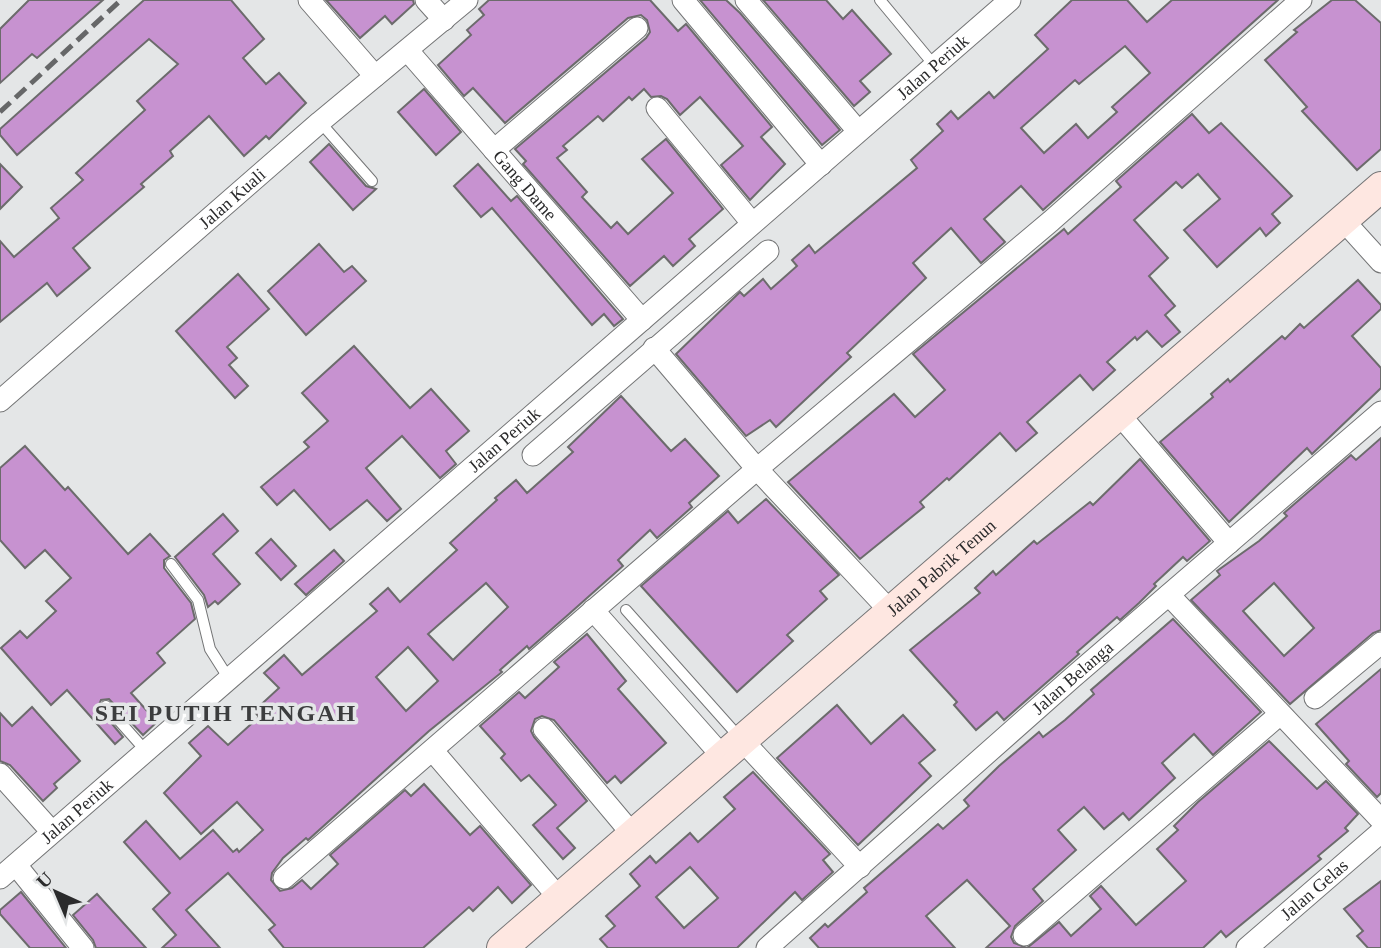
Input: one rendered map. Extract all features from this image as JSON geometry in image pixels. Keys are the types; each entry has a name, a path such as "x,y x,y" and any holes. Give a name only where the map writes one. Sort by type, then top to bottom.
{"street":[{"path":"309,0 375,76"},
{"path":"426,0 444,20"},
{"name":"Jalan Kuali","path":"0,401 320,122 467,0"},
{"path":"683,0 821,165"},
{"path":"746,0 858,131"},
{"name":"Jalan Periuk","path":"8,871 1010,0"},
{"path":"284,878 757,469 1051,221 1301,0"},
{"path":"494,150 637,28"},
{"name":"Gang Dame","path":"408,51 642,320"},
{"path":"657,108 752,223"},
{"name":"Jalan Pabrik Tenun","path":"502,948 1381,187"},
{"path":"1343,220 1381,262"},
{"path":"533,455 768,251"},
{"path":"654,348 757,469 891,612"},
{"name":"Jalan Belanga","path":"781,944 860,867 1168,595 1381,412"},
{"path":"1119,414 1229,543"},
{"path":"1168,595 1381,820"},
{"path":"593,610 732,749 860,867"},
{"path":"1315,698 1381,643"},
{"path":"1024,935 1279,715"},
{"path":"544,729 633,835"},
{"path":"433,751 559,898"},
{"path":"0,774 52,832"},
{"name":"Jalan Gelas","path":"1247,948 1381,832"},
{"path":"8,871 83,948"}],"lane":[{"path":"880,0 933,65"},
{"path":"320,122 372,181"},
{"path":"171,564 198,600 210,649 229,679"},
{"path":"626,610 732,749"},
{"path":"106,706 145,750"}],"building":[{"path":"29,0 103,0 37,58 32,54 0,83 0,29"},
{"path":"144,0 231,0 264,39 243,58 266,84 279,73 306,103 269,139 266,136 244,156 209,116 170,151 173,156 141,184 144,187 73,248 90,268 57,296 47,283 0,322 0,241 14,257 59,218 51,208 83,180 76,173 145,110 137,101 178,64 149,39 17,155 0,135 0,129"},
{"path":"326,0 413,0 414,4 392,24 385,16 360,38"},
{"path":"489,0 650,0 678,31 686,24 772,127 761,137 785,164 750,200 721,165 743,146 700,97 680,115 667,99 661,96 651,97 644,89 632,100 629,97 603,121 598,116 563,146 567,150 557,158 587,192 582,197 611,228 617,222 628,234 673,193 642,159 666,139 723,209 689,239 695,246 673,266 664,256 630,286 523,164 526,161 515,149 646,38 650,32 647,20 641,15 628,18 505,123 473,88 464,96 438,65 471,35 467,30 484,15 479,9"},
{"path":"700,0 726,0 740,13 840,130 822,145"},
{"path":"763,0 826,0 843,19 852,10 891,54 860,81 870,92 854,106"},
{"path":"1072,0 1127,0 1147,22 1172,0 1278,0 1043,210 1021,186 984,219 1005,242 981,263 951,228 913,263 926,278 847,353 851,357 776,427 770,420 746,436 676,354 740,292 744,296 763,279 771,289 797,266 792,260 809,245 815,253 917,168 911,160 943,131 937,124 951,111 958,119 989,92 994,98 1048,49 1035,35","holes":["1125,46 1150,73 1112,107 1117,112 1088,138 1076,124 1044,153 1021,128 1075,80 1079,84"]},
{"path":"1332,0 1355,0 1381,23 1381,149 1357,170 1302,111 1307,107 1265,60 1297,32 1294,30"},
{"path":"424,89 461,132 436,155 398,112"},
{"path":"1192,114 1209,133 1221,123 1292,196 1272,214 1280,223 1266,236 1260,228 1217,267 1184,230 1220,199 1198,174 1182,188 1176,182 1134,220 1168,258 1149,276 1175,306 1165,315 1180,332 1162,347 1147,331 1137,340 1135,337 1107,362 1115,370 1093,390 1080,375 1027,422 1037,433 1016,451 1000,433 949,480 947,478 920,502 924,507 860,559 788,482 894,394 915,417 945,390 913,354 1064,229 1068,234 1121,187 1116,181"},
{"path":"329,144 366,186 376,189 353,210 310,162"},
{"path":"0,164 22,187 0,209"},
{"path":"478,164 511,201 517,196 623,319 614,326 604,314 592,325 492,208 481,217 454,186"},
{"path":"319,244 344,272 352,266 366,281 306,335 268,291"},
{"path":"238,274 269,309 227,347 237,358 229,365 248,386 235,398 176,331"},
{"path":"1358,280 1381,305 1381,309 1352,336 1381,368 1381,388 1312,454 1307,448 1229,522 1160,442 1213,397 1211,394 1228,379 1230,382 1282,336 1285,339 1300,324 1304,328"},
{"path":"354,346 410,408 431,389 469,431 446,451 456,464 440,478 402,436 366,468 401,509 387,521 367,500 330,530 294,490 277,505 261,487 309,447 304,442 328,421 302,393"},
{"path":"621,396 671,451 685,439 719,476 689,503 692,507 657,538 650,530 618,560 623,566 529,649 527,646 500,670 502,672 429,731 308,840 306,838 283,858 272,873 271,880 280,891 292,888 302,880 311,889 338,864 330,855 405,790 411,796 424,784 470,835 480,826 531,885 512,903 498,887 473,911 469,907 423,948 284,948 269,930 275,925 228,873 186,910 220,948 162,948 176,935 153,909 170,893 124,842 146,821 180,859 213,830 233,852 237,849 239,852 263,830 237,802 201,834 164,793 201,756 189,743 208,726 228,745 259,717 254,711 279,688 264,673 284,655 302,675 377,611 370,604 388,588 400,602 457,550 450,543 497,500 495,498 516,480 527,493 573,452 568,447","holes":["486,583 508,607 453,660 428,634","408,647 438,681 406,711 376,677"]},
{"path":"1381,438 1381,630 1373,633 1290,704 1191,600 1220,575 1217,571 1259,541 1287,516 1284,513 1351,455 1356,460","holes":["1274,583 1314,628 1284,656 1243,611"]},
{"path":"25,446 65,490 68,487 128,554 150,534 170,556 164,560 164,568 191,603 195,619 157,653 165,663 131,693 157,722 143,735 109,699 101,700 98,707 123,737 115,744 67,690 51,705 1,648 20,631 27,638 56,611 46,601 71,578 45,550 25,568 0,540 0,468"},
{"path":"1140,459 1210,541 1187,561 1183,557 1154,584 1156,586 1139,603 1120,620 1117,617 1004,720 997,712 976,730 954,705 957,702 910,650 980,593 975,588 993,571 996,575 1034,541 1037,544 1090,502 1093,505"},
{"path":"766,499 839,575 820,591 827,599 787,635 793,641 737,692 641,586 728,511 738,523"},
{"path":"223,514 238,531 213,554 240,584 218,604 215,601 208,607 204,595 175,557"},
{"path":"271,539 296,566 281,580 256,553"},
{"path":"334,550 344,561 306,595 295,584"},
{"path":"1173,619 1261,712 1213,755 1194,734 1162,763 1175,778 1129,820 1123,813 1104,829 1084,807 1058,830 1076,850 1033,889 1043,901 1015,926 1011,937 1014,943 1027,948 986,948 1010,926 967,880 926,916 955,948 819,948 810,938 825,924 828,927 867,892 864,888 938,824 943,829 969,806 964,800 999,766 1039,732 1043,737 1065,720 1094,694 1091,690"},
{"path":"587,634 626,681 618,689 666,743 621,783 615,776 607,783 554,720 542,716 535,719 531,731 534,737 587,801 557,828 575,848 563,859 533,825 556,805 529,775 521,781 501,758 505,754 480,726 519,692 525,698 559,667 554,662"},
{"path":"1381,669 1381,793 1377,797 1346,764 1349,761 1316,724"},
{"path":"837,705 871,744 903,715 935,750 919,763 931,776 858,845 777,758"},
{"path":"32,707 80,761 54,784 57,788 43,801 10,765 0,761 0,713 12,726"},
{"path":"1269,741 1317,789 1326,781 1358,814 1345,828 1348,831 1318,856 1321,859 1226,937 1221,931 1203,948 1027,948 1059,922 1071,936 1101,909 1090,896 1101,886 1136,925 1186,881 1157,849 1178,830 1174,826 1198,802"},
{"path":"753,772 830,854 823,860 833,872 802,900 795,892 737,948 608,948 600,939 615,926 606,916 640,886 630,874 650,856 656,863 690,833 698,842 735,809 724,797","holes":["690,867 718,898 684,928 656,897"]},
{"path":"1381,881 1381,948 1368,948 1357,936 1363,931 1344,909"},
{"path":"21,892 66,948 30,948 0,914 0,910"},
{"path":"97,894 146,948 96,948 93,940 73,915"}],"railway":[{"path":"0,112 121,0"}],"district":[{"name":"SEI PUTIH TENGAH","path":"226,713"}]}
